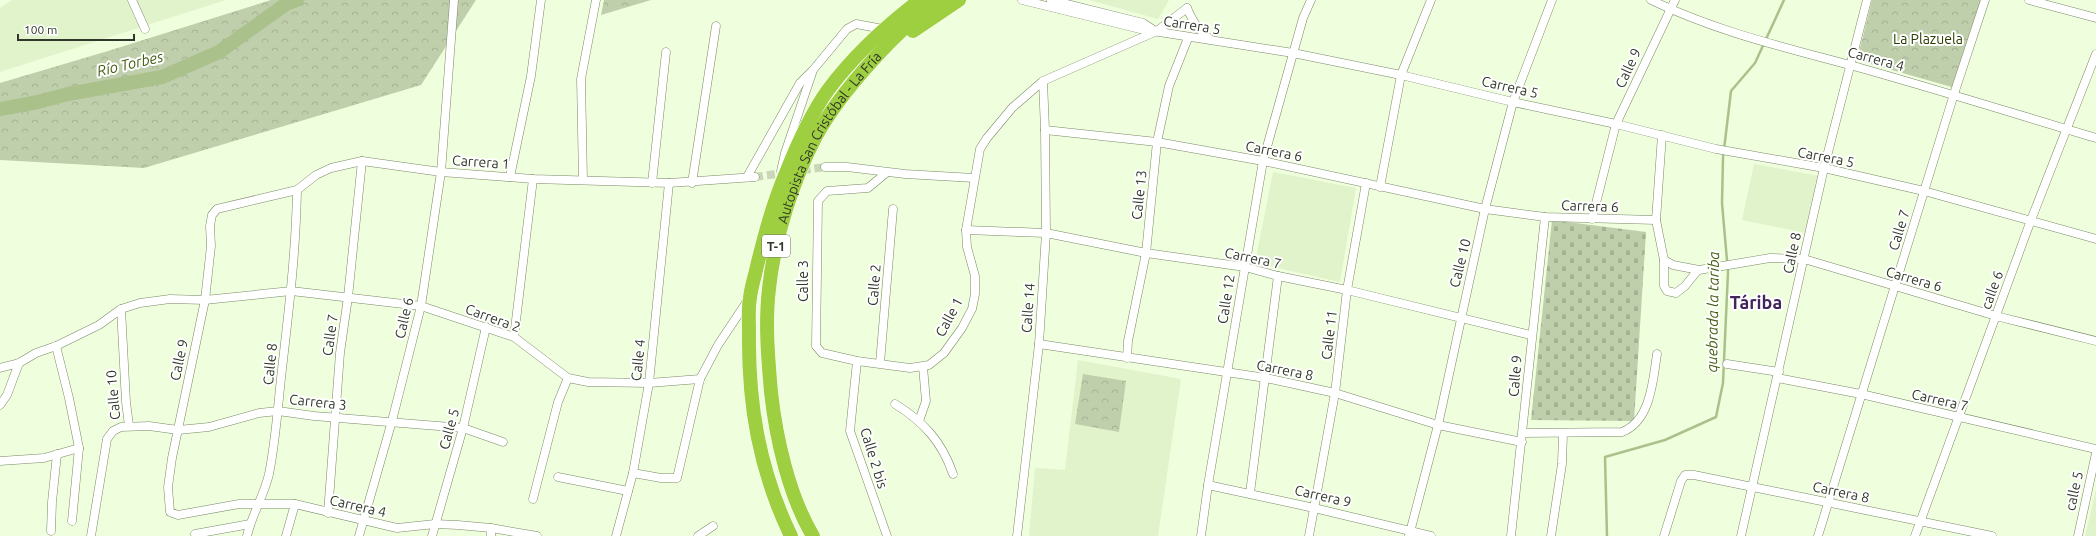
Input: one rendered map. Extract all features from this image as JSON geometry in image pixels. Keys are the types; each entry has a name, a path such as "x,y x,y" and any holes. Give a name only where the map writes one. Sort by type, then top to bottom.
{"highway":[{"path":"940,4 960,0"},
{"name":"Autopista San Cristóbal - La Fría","path":"790,536 768,478 755,431 749,373 750,298 776,198 805,130 828,91 883,29 917,2"},
{"name":"Autopista San Cristóbal - La Fría","path":"814,536 791,484 776,428 768,361 769,289 772,268 787,207 797,179 816,137 827,119 864,72 894,38 912,32 940,4"}],"street":[{"path":"132,0 146,29"},
{"name":"Calle 6","path":"359,536 392,421 421,306 441,172 454,0"},
{"path":"510,177 531,76 541,0"},
{"path":"583,180 581,78 596,0"},
{"path":"1022,0 1140,29 1157,31 1188,4 1197,27 1213,41"},
{"path":"1051,0 1143,23 1157,31"},
{"name":"Calle 12","path":"1201,536 1208,485 1263,161 1293,53 1311,0"},
{"path":"1380,187 1401,75 1431,0"},
{"name":"Calle 10","path":"1409,533 1438,425 1460,319 1483,224 1485,209 1512,102 1552,0"},
{"name":"Carrera 4","path":"1651,0 1670,9 1758,41 1954,94 2096,138"},
{"name":"Calle 9","path":"1592,219 1616,124 1674,0"},
{"name":"Calle 8","path":"1741,536 1824,168 1867,0"},
{"name":"Calle 7","path":"1818,536 1954,94 1985,0"},
{"path":"2028,0 2096,18"},
{"path":"776,198 785,153 813,70 846,29 856,24 883,29"},
{"path":"692,183 716,26"},
{"name":"Carrera 5","path":"974,178 980,149 987,138 1012,108 1043,81 1157,31 1188,38 1293,53 1401,75 1512,102 1616,124 1729,152 1824,168 1924,191 2096,239"},
{"name":"Calle 13","path":"1127,358 1128,341 1146,253 1157,142 1169,86 1188,38"},
{"path":"652,183 666,52"},
{"name":"calle 6","path":"1915,536 2031,220 2096,54"},
{"name":"Carrera 1","path":"216,209 298,190 316,175 331,168 362,161 441,172 534,179 692,183 751,177 800,83 813,70"},
{"name":"Calle 14","path":"1017,536 1039,344 1046,233 1043,81"},
{"name":"Carrera 6","path":"1045,130 1157,142 1263,161 1485,209 1545,218 1656,220"},
{"path":"1662,135 1656,220 1664,260 1664,286 1667,291 1676,293 1685,286 1698,270"},
{"name":"Calle 7","path":"328,513 340,353 348,297 362,161"},
{"path":"824,167 847,167 886,173 974,178"},
{"name":"Calle 3","path":"880,363 857,361 822,354 816,346 817,207 818,201 827,192 868,188 886,173"},
{"name":"Calle 1","path":"923,367 929,365 944,353 962,328 972,309 975,294 975,276 967,247 966,230 974,178"},
{"path":"514,337 534,179"},
{"name":"Calle 4","path":"616,536 633,473 650,383 669,183"},
{"name":"Calle 11","path":"1309,536 1335,393 1348,290 1366,183"},
{"name":"Calle 8","path":"247,536 252,514 260,503 266,485 276,439 291,291 298,190"},
{"name":"Calle 9","path":"174,514 170,512 168,508 168,487 178,430 206,300 211,246 210,226 212,215 216,209"},
{"name":"Calle 2","path":"880,363 893,209"},
{"name":"Calle 9","path":"1511,536 1523,433 1531,335 1545,218"},
{"name":"Carrera 7","path":"966,230 1046,233 1146,253 1245,267 1278,276 1348,290 1460,319 1531,335"},
{"name":"Carrera 6","path":"1664,260 1673,265 1698,270 1770,258 1804,259 1996,316 2096,341"},
{"path":"1250,493 1278,276"},
{"name":"Carrera 2","path":"0,368 19,363 36,353 56,346 99,324 121,309 156,300 206,300 291,291 421,306 514,337 568,378 604,384 650,383 700,379"},
{"path":"633,473 661,478 677,478 700,379 718,345 750,298"},
{"name":"Calle 10","path":"91,536 107,439 113,431 121,426 129,426 126,402 121,309"},
{"name":"Calle 5","path":"432,536 463,428 486,327"},
{"name":"Carrera 8","path":"1039,344 1266,378 1335,393 1438,425 1522,442"},
{"path":"56,346 69,398 79,448 72,521"},
{"path":"1523,433 1622,432 1631,428 1640,419 1650,395 1657,354"},
{"name":"Calle 2 bis","path":"857,361 850,431 887,536"},
{"path":"0,405 7,395 19,363"},
{"path":"880,363 905,367 923,367 926,401 919,421"},
{"name":"Carrera 7","path":"1727,364 2096,449"},
{"path":"533,499 558,402 568,378"},
{"path":"895,404 919,421 948,457 953,474"},
{"name":"Carrera 3","path":"129,426 149,426 178,430 209,427 259,413 278,411 334,418 392,421 463,428 503,442"},
{"path":"1551,536 1562,464 1563,433"},
{"path":"0,461 44,458 79,448"},
{"name":"calle 5","path":"2078,536 2096,452"},
{"path":"51,531 52,502 57,454"},
{"name":"Carrera 8","path":"1664,536 1681,481 1686,475 1694,475 1752,486 1992,536"},
{"path":"558,476 628,491"},
{"name":"Carrera 9","path":"1208,485 1314,508 1409,533 1431,536"},
{"name":"Carrera 4","path":"174,514 178,515 212,508 260,503 295,504 328,513 397,528 435,524 491,532 537,536"},
{"path":"286,536 295,504"},
{"path":"195,534 250,524"},
{"path":"698,536 713,526"}],"shaded area":[{"path":"12,0 226,0 0,72 0,8"},
{"path":"1089,0 1169,0 1158,19"},
{"path":"1754,164 1819,176 1806,233 1742,220"},
{"path":"1273,172 1356,188 1340,282 1255,263"},
{"path":"1078,360 1181,379 1158,536 1029,536 1035,468 1065,470"},
{"path":"2096,490 2096,536 2085,536"}],"green space":[{"path":"271,0 476,0 421,85 144,168 0,160 0,83"},
{"path":"604,0 651,0 601,15"},
{"name":"La Plazuela","path":"1872,0 1982,0 1955,88 1857,60"},
{"path":"1552,220 1646,232 1634,421 1531,420"},
{"path":"1083,374 1126,381 1119,432 1075,424"}],"waterway":[{"name":"Río Torbes","path":"0,109 38,102 68,94 162,77 219,52 286,4 297,0"},
{"name":"quebrada la tariba","path":"1607,536 1605,457 1665,440 1716,417 1723,383 1728,272 1722,203 1723,158 1731,91 1755,63 1784,0"}],"tunnel":[{"path":"755,177 825,167"}],"district":[{"name":"Táriba","path":"1756,303"}]}
